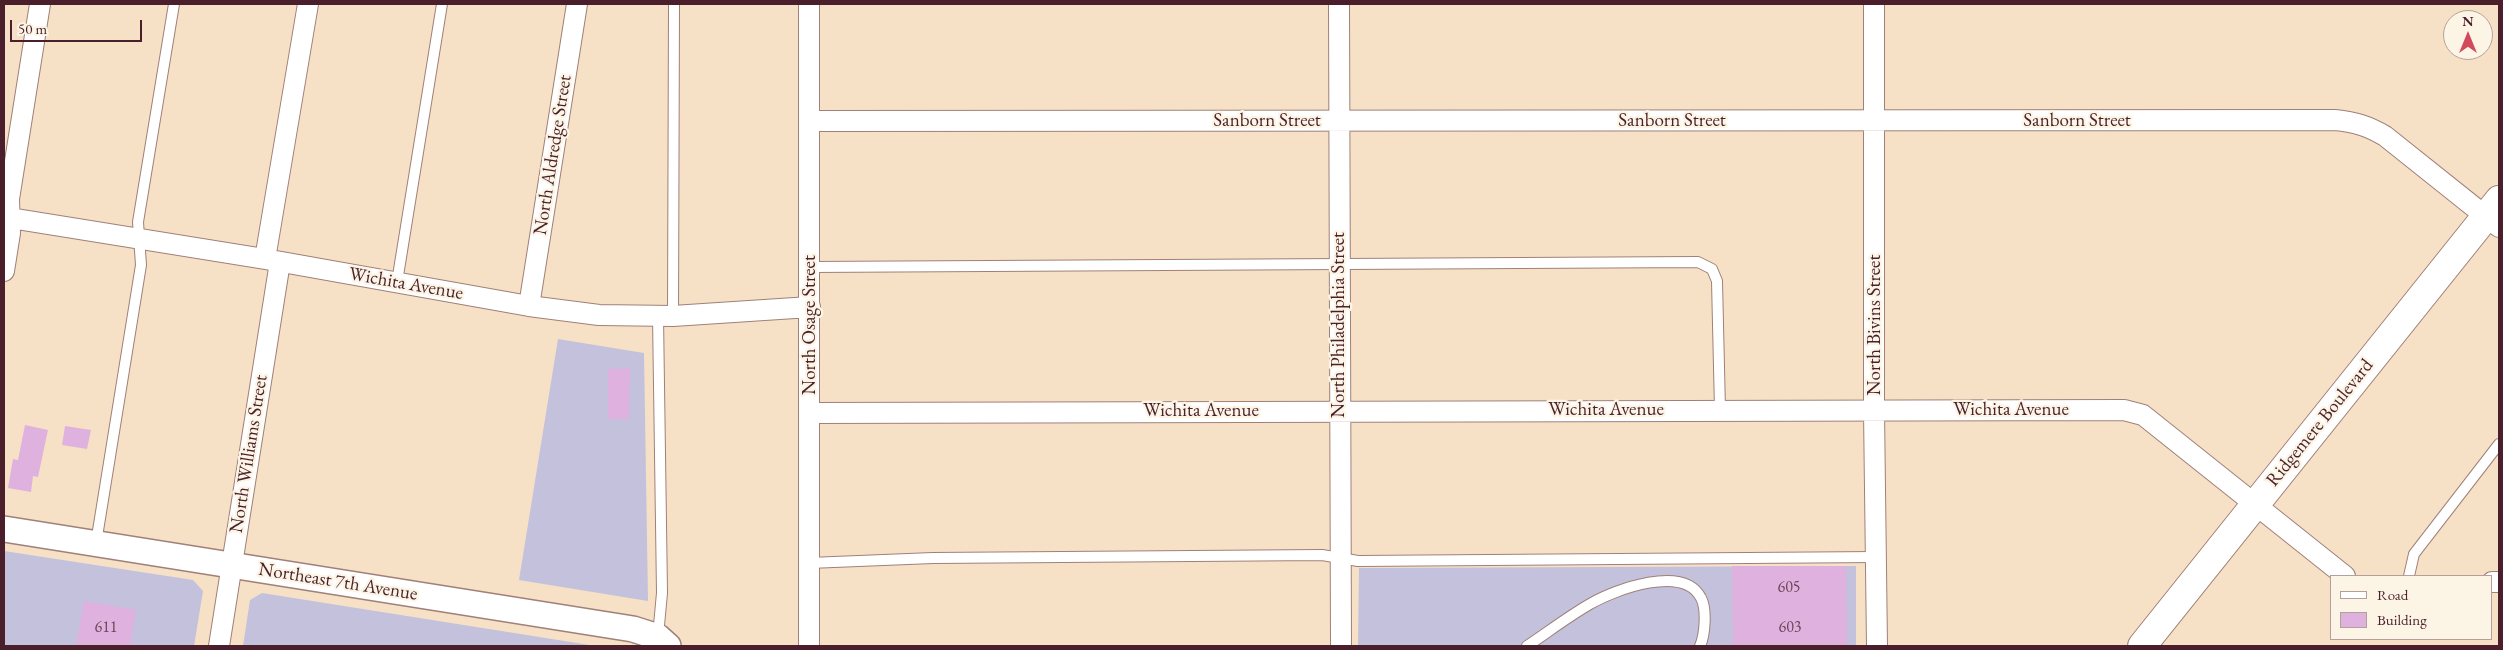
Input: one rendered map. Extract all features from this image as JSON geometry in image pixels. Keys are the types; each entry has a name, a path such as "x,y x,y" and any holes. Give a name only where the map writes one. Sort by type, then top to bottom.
{"main road":[{"name":"Ridgemere Boulevard","path":"2142,646 2254,504 2495,214"}],"street":[{"path":"4,271 10,233 7,218 9,199 40,4"},
{"name":"North Williams Street","path":"219,646 232,565 308,4"},
{"name":"North Aldredge Street","path":"528,306 577,4"},
{"name":"North Osage Street","path":"809,4 809,646"},
{"name":"North Philadelphia Street","path":"1339,4 1341,646"},
{"name":"North Bivins Street","path":"1874,4 1874,411 1878,646"},
{"name":"Sanborn Street","path":"810,121 2354,122 2370,127 2386,136 2495,214"},
{"name":"Wichita Avenue","path":"7,218 273,261 528,306 599,315 666,316 810,307"},
{"name":"Wichita Avenue","path":"810,413 1720,410 2134,411 2143,415 2344,575"},
{"name":"Northeast 7th Avenue","path":"4,529 633,629 663,642"}],"lane":[{"path":"96,543 140,266 138,222 174,4"},
{"path":"397,282 442,4"},
{"path":"663,642 666,316 674,4"},
{"path":"810,267 1698,262 1712,269 1717,281 1720,410"},
{"path":"2409,575 2414,554 2499,444"},
{"path":"809,563 943,558 1322,555 1358,561 1877,557"},
{"path":"1527,646 1591,603 1633,587 1659,581 1682,582 1697,590 1704,603 1703,639 1700,646"}],"shaded area":[{"path":"558,339 644,353 648,601 519,580"},
{"path":"4,551 193,580 203,591 194,646 4,646"},
{"path":"1856,566 1856,646 1358,646 1359,568"},
{"path":"262,593 596,646 243,646 250,600"}],"building":[{"path":"630,368 629,419 608,419 608,369"},
{"path":"25,425 48,430 38,477 33,476 31,492 8,488 13,459 18,460"},
{"path":"65,426 91,430 87,449 62,445"},
{"path":"1732,566 1846,566 1847,646 1733,646"},
{"path":"84,601 136,610 130,646 76,646"}]}
